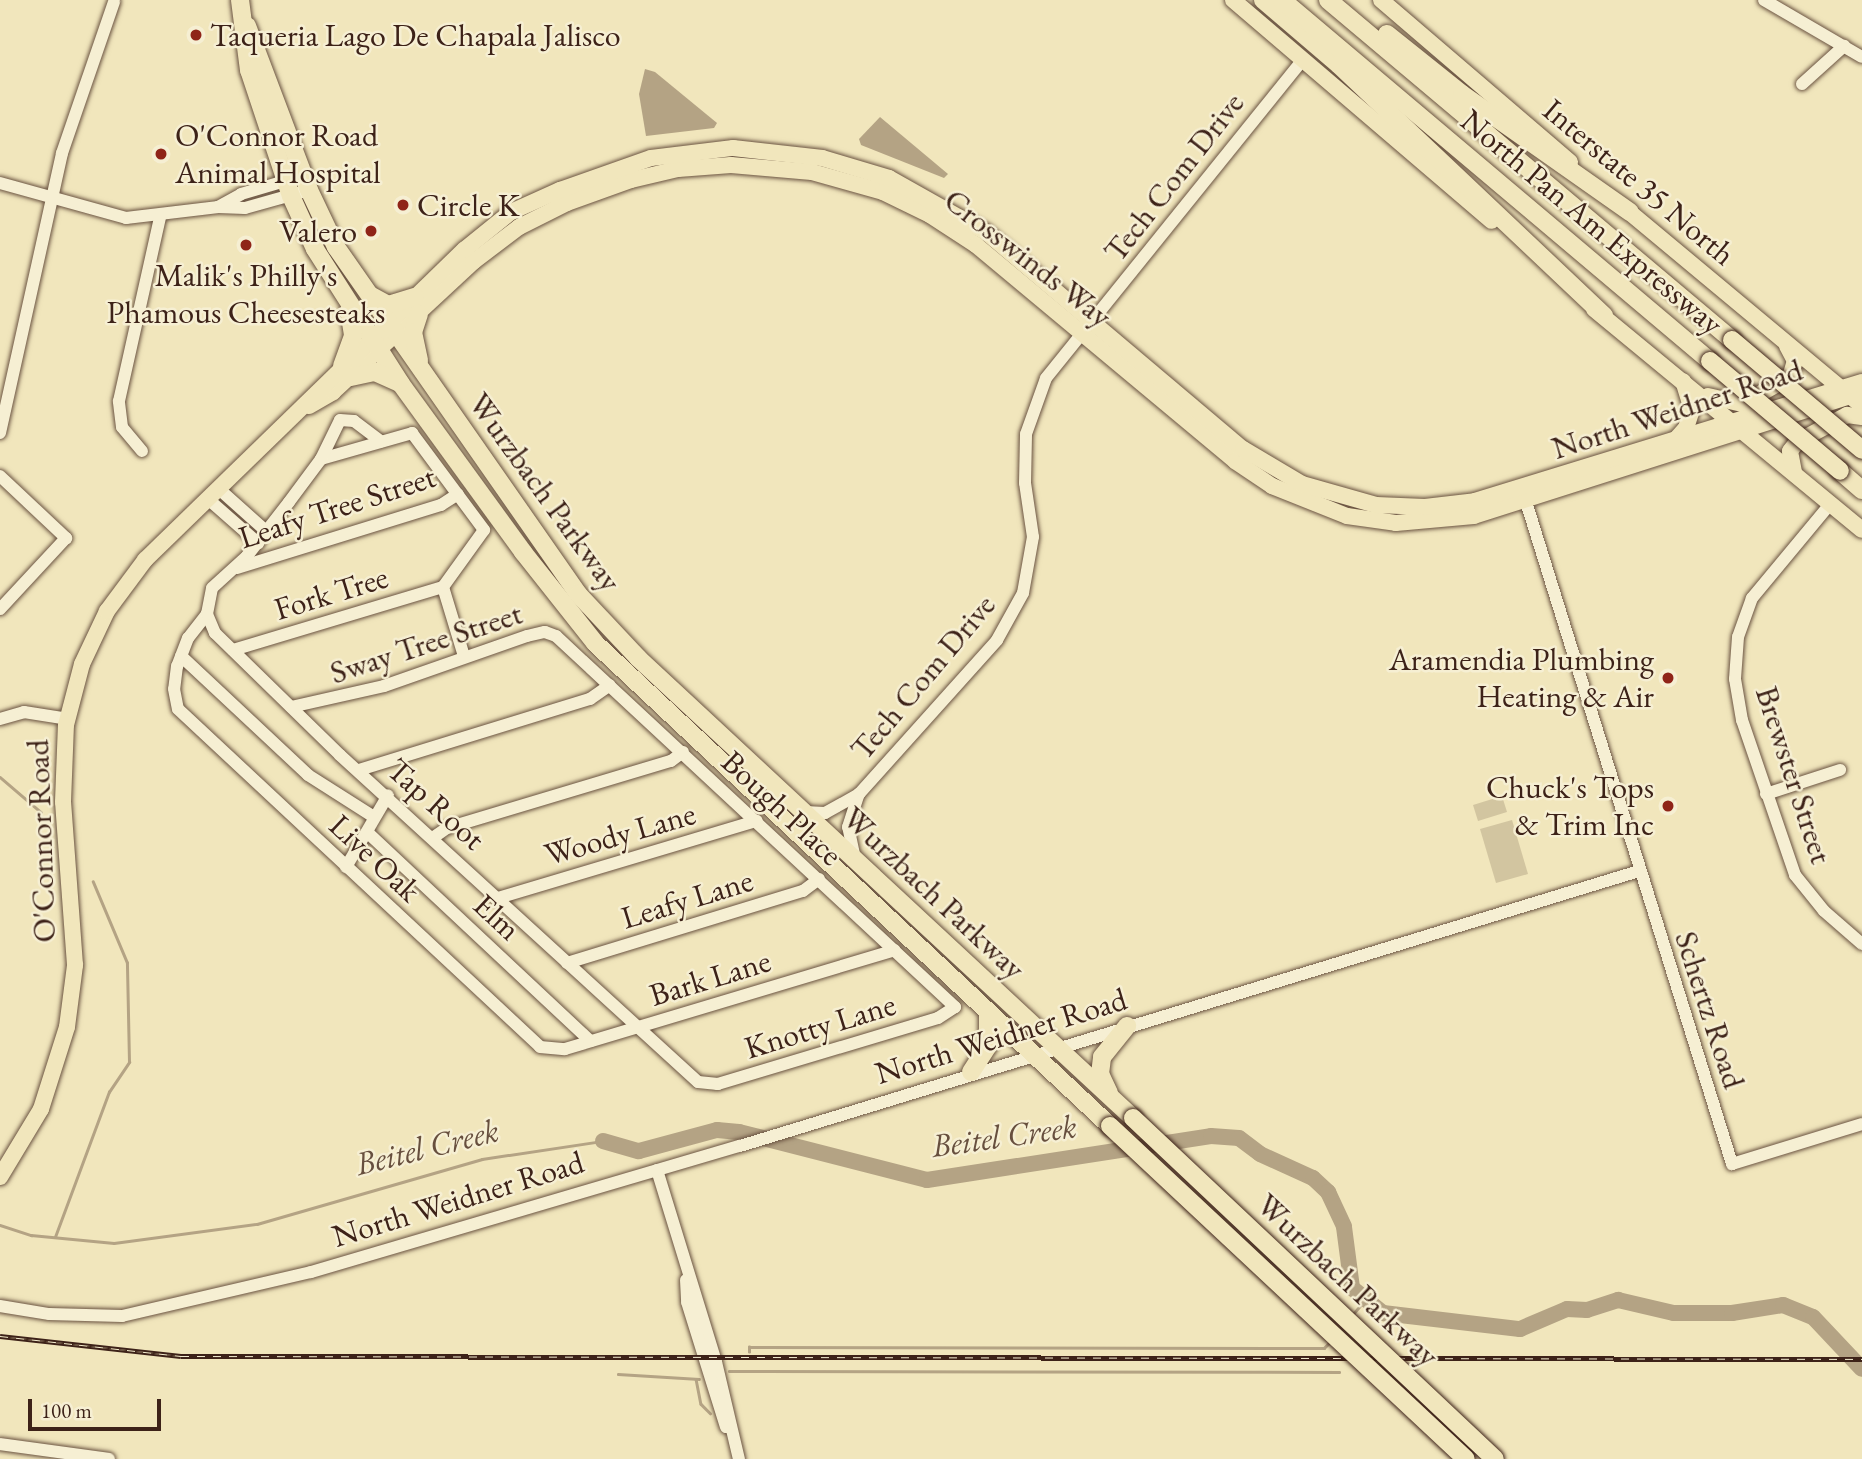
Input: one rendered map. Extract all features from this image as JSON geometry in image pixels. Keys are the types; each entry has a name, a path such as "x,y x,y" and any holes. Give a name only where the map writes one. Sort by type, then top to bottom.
{"highway":[{"path":"240,0 243,20 265,65 297,186 346,300 376,344"},
{"path":"1263,0 1339,65 1604,316"},
{"name":"North Pan Am Expressway","path":"1282,0 1862,490"},
{"name":"North Pan Am Expressway","path":"1328,0 1862,450"},
{"path":"1347,0 1462,94 1630,212"},
{"path":"297,186 362,290 391,330"},
{"path":"362,290 388,305 417,306 413,332 423,374"},
{"path":"346,300 353,335 346,371 376,372 401,384"},
{"name":"Wurzbach Parkway","path":"391,330 600,620 1494,1459"},
{"name":"Wurzbach Parkway","path":"376,344 401,384 523,552 596,643 1466,1459"},
{"path":"971,1072 988,1045 988,1012"},
{"path":"1110,1097 1100,1074 1102,1057 1127,1026"}],"main road":[{"path":"1233,0 1604,316 1862,530"},
{"name":"Interstate 35 North","path":"1381,0 1630,212 1854,395"},
{"name":"Crosswinds Way","path":"391,330 502,239 589,186 651,158 699,150 759,149 841,162 889,178 963,216 1087,327 1243,449 1324,501 1425,507 1523,494"},
{"name":"O'Connor Road","path":"0,1177 41,1109 61,1053 75,965 62,769 68,719 82,664 122,587 304,408 391,330"},
{"path":"1702,395 1742,404 1790,377 1795,361 1782,338"},
{"path":"1675,440 1686,428 1692,410 1679,376"},
{"name":"North Weidner Road","path":"1523,494 1854,395 1862,382"},
{"path":"1794,472 1790,454 1797,442 1820,426 1847,415 1862,417"},
{"name":"North Weidner Road","path":"1523,494 1675,440 1740,427"}],"street":[{"path":"1764,0 1862,57"},
{"path":"0,433 52,200 86,77 114,2"},
{"path":"1802,84 1844,46"},
{"name":"Tech Com Drive","path":"805,812 825,813 859,794 997,640 1017,608 1032,556 1025,483 1028,425 1046,378 1303,59"},
{"path":"0,183 110,216 160,217 218,207 241,194 297,186"},
{"path":"142,451 122,428 118,401 160,217"},
{"path":"374,817 307,775 181,656 195,627 207,614 212,588 258,543 321,459 343,418 382,441"},
{"path":"321,459 411,433 458,494 484,530 443,587 464,656"},
{"path":"0,476 66,538 0,609"},
{"path":"214,494 267,531"},
{"path":"214,494 258,543"},
{"name":"Leafy Tree Street","path":"233,569 441,505 458,494"},
{"path":"1523,494 1639,871"},
{"name":"Brewster Street","path":"1830,503 1761,584 1738,637 1737,694 1766,794 1795,875 1824,911 1862,944"},
{"name":"Fork Tree","path":"233,650 443,587"},
{"name":"Tap Root","path":"207,614 215,633 291,707 636,1028 698,1082"},
{"name":"Sway Tree Street","path":"291,707 384,685 464,656 545,632 572,649"},
{"name":"Bough Place","path":"572,649 955,1007"},
{"name":"Live Oak","path":"181,656 174,680 176,705 540,1047"},
{"path":"359,770 590,699 610,685"},
{"path":"0,719 24,712 68,719"},
{"path":"433,837 447,828 671,761 683,752"},
{"path":"1766,794 1840,770"},
{"name":"Tech Com Drive","path":"855,859 848,827 859,794"},
{"path":"346,867 388,795"},
{"name":"Woody Lane","path":"498,898 757,821"},
{"name":"Elm","path":"367,832 590,1041"},
{"name":"North Weidner Road","path":"0,1306 86,1317 134,1314 312,1272 780,1134 1032,1053 1639,871"},
{"name":"Schertz Road","path":"1639,871 1732,1164 1862,1124"},
{"name":"Leafy Lane","path":"567,963 803,891 819,879"},
{"name":"Bark Lane","path":"540,1047 565,1049 894,950"},
{"name":"Knotty Lane","path":"698,1082 718,1084 938,1018 955,1007"},
{"path":"657,1170 716,1362 739,1459"},
{"path":"0,1444 26,1454 109,1459"}],"shaded area":[{"path":"645,69 655,72 717,123 714,128 646,136 639,94"},
{"path":"880,117 948,174 944,178 861,145 859,139"},
{"path":"1502,796 1507,812 1478,821 1473,805"},
{"path":"1512,820 1528,874 1496,883 1480,829"}],"waterway":[{"path":"0,777 41,812"},
{"path":"55,1237 109,1092 129,1062 127,963 93,882"},
{"name":"Beitel Creek","path":"603,1141 639,1151 717,1130 739,1132 927,1180 1211,1136 1239,1138 1260,1154 1313,1178 1328,1192 1344,1227 1352,1288 1383,1313 1520,1329 1567,1309 1587,1310 1618,1300 1674,1313 1732,1313 1783,1305 1813,1317 1862,1369"},
{"name":"Beitel Creek","path":"0,1225 31,1235 114,1243 257,1224 482,1159 603,1141"},
{"path":"1352,1315 1364,1301"},
{"path":"749,1352 749,1347 1324,1348 1330,1342"},
{"path":"729,1371 1339,1372"},
{"path":"618,1374 699,1379"},
{"path":"696,1379 701,1404 710,1413"}],"railway":[{"path":"0,1336 181,1356 1862,1359"}],"place":[{"name":"Taqueria Lago De Chapala Jalisco","path":"196,35"},
{"name":"O'Connor Road Animal Hospital","path":"161,154"},
{"name":"Circle K","path":"403,205"},
{"name":"Valero","path":"371,231"},
{"name":"Malik's Philly's Phamous Cheesesteaks","path":"246,245"},
{"name":"Aramendia Plumbing Heating & Air","path":"1668,678"},
{"name":"Chuck's Tops & Trim Inc","path":"1668,806"}]}
